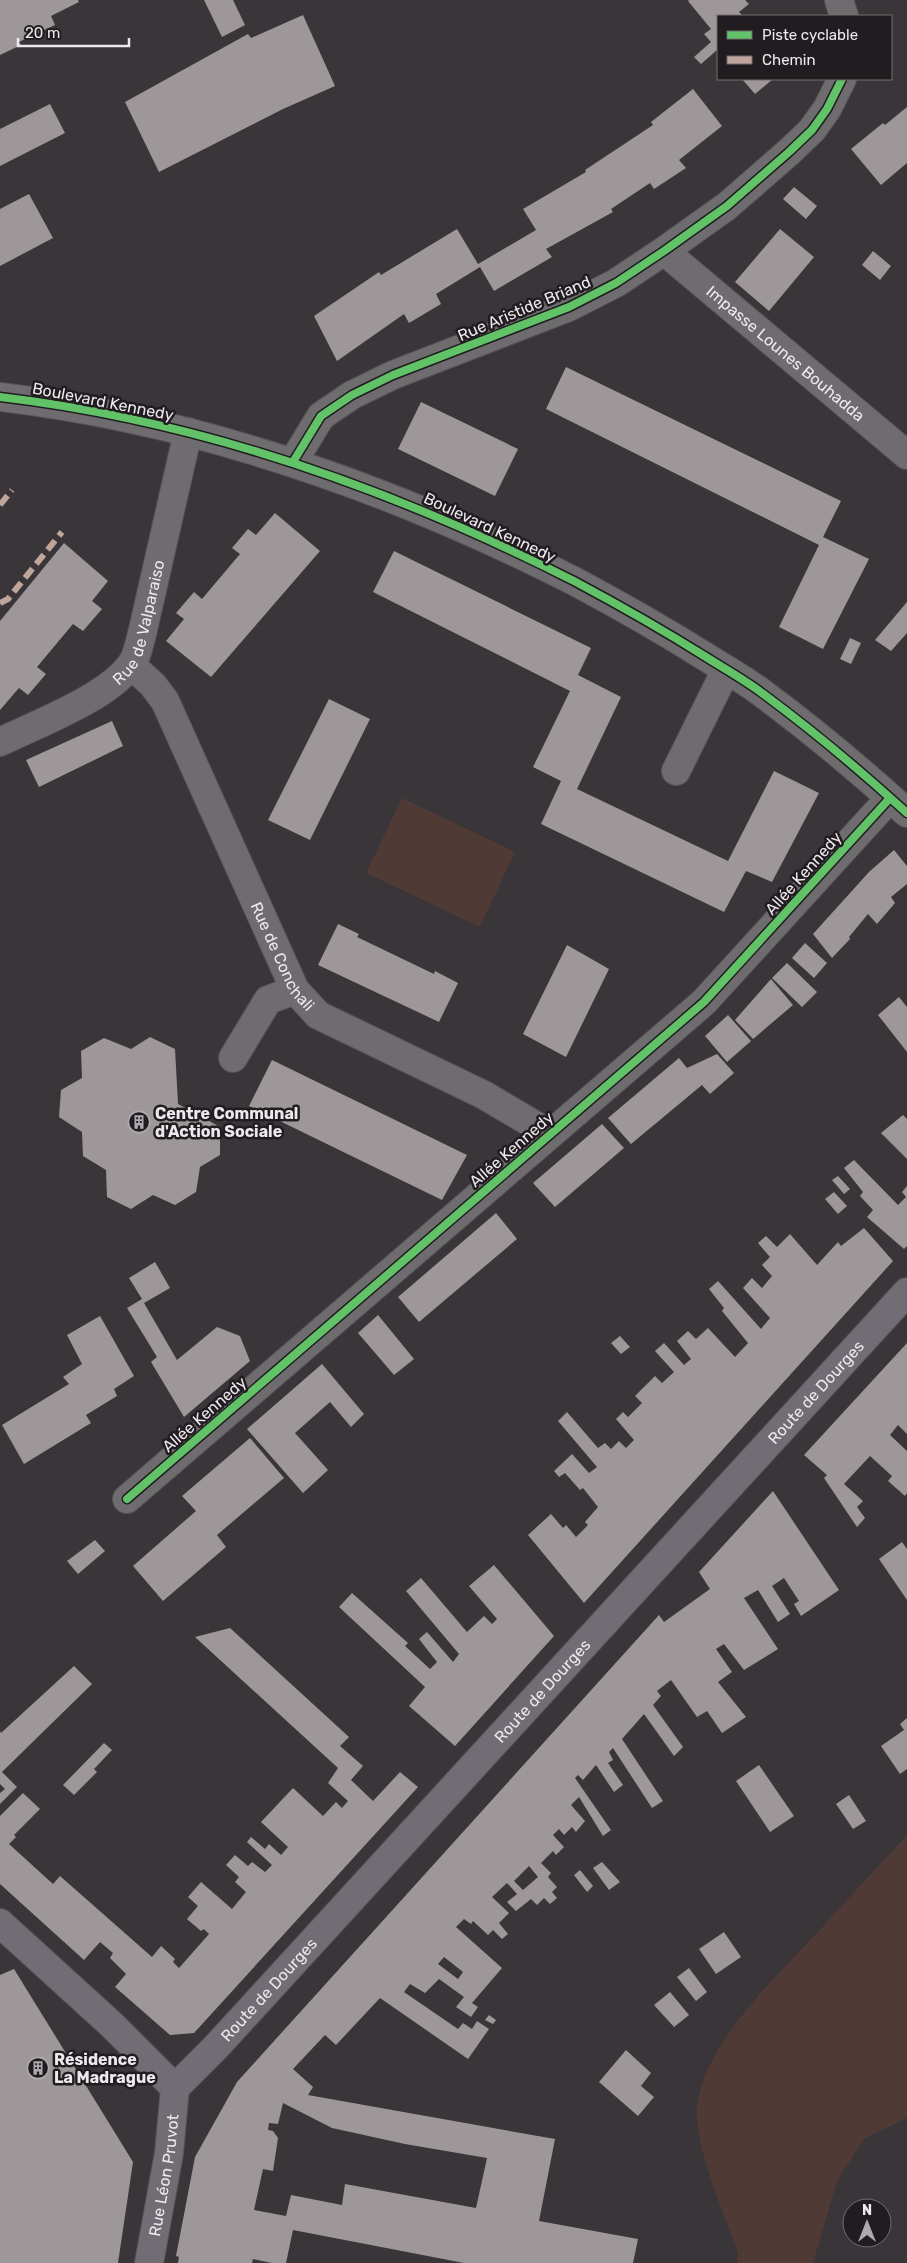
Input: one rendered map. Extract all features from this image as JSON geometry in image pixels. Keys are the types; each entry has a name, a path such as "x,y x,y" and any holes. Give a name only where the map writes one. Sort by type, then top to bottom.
{"main road":[{"name":"Route de Dourges","path":"175,2088 216,2047 907,1292"},
{"path":"0,1923 112,2025 175,2088"},
{"name":"Rue Léon Pruvot","path":"149,2263 169,2154 175,2088"}],"street":[{"path":"839,0 844,15"},
{"name":"Rue Aristide Briand","path":"294,462 322,416 352,395 393,375 569,307 616,283 664,251 727,206 812,130 827,108 841,80"},
{"name":"Impasse Lounes Bouhadda","path":"664,251 907,456"},
{"name":"Boulevard Kennedy","path":"0,397 99,411 188,432 294,462 407,504 520,554 632,611 761,692 864,774 899,805"},
{"name":"Rue de Valparaiso","path":"0,742 101,692 117,680 131,665 142,634 188,432"},
{"name":"Rue de Conchali","path":"131,665 153,685 165,701 295,990 318,1015 484,1096 550,1134"},
{"path":"676,771 726,670"},
{"name":"Allée Kennedy","path":"127,1499 704,1002 899,805"},
{"path":"234,1058 268,1000 295,990"}],"shaded area":[{"path":"402,798 515,852 480,927 366,873"},
{"path":"907,1835 907,2118 864,2139 837,2181 813,2263 737,2263 738,2253 713,2186 699,2135 697,2119 699,2094 708,2069 722,2044 758,1996"}],"building":[{"path":"0,0 78,0 79,2 51,16 55,25 19,42 21,45 0,55"},
{"path":"204,0 233,0 245,25 222,37"},
{"path":"745,0 749,4 739,12 742,15 717,15 717,50 701,64 694,57 711,42 704,34 711,29 688,1"},
{"path":"303,15 335,86 283,109 159,172 125,102 248,34 251,38"},
{"path":"743,80 772,80 755,94"},
{"path":"693,89 722,126 679,160 686,168 654,189 650,183 611,209 613,212 546,249 552,257 494,291 480,267 436,294 441,304 409,323 404,314 337,361 314,316 379,272 381,275 457,229 478,264 536,230 523,209 586,172 585,170 653,125 651,122"},
{"path":"50,104 65,133 0,166 0,129"},
{"path":"907,107 907,163 881,185 851,149 883,123 885,125"},
{"path":"794,187 817,206 806,219 783,199"},
{"path":"29,194 53,238 0,266 0,209"},
{"path":"780,229 814,257 769,311 735,282"},
{"path":"873,251 891,266 880,280 862,265"},
{"path":"566,367 841,501 823,537 869,559 823,649 779,627 819,545 546,409"},
{"path":"421,402 518,449 495,496 398,449"},
{"path":"275,513 320,551 211,677 166,641 184,619 176,613 194,592 202,599 240,554 232,548 248,529 256,535"},
{"path":"64,543 108,581 92,601 102,609 83,631 73,624 37,667 46,674 28,695 19,688 0,710 0,621"},
{"path":"394,551 591,648 578,675 621,697 577,789 728,861 774,771 819,793 772,882 746,871 724,912 541,824 561,781 533,767 570,691 373,592"},
{"path":"907,602 907,633 891,651 875,640"},
{"path":"850,638 861,643 851,664 840,659"},
{"path":"329,699 370,719 310,840 268,820"},
{"path":"112,721 123,746 39,787 26,760"},
{"path":"894,850 907,866 907,884 891,897 895,903 877,924 868,914 849,937 850,939 832,958 813,934 869,872"},
{"path":"338,924 359,934 357,937 434,974 435,971 458,983 439,1022 318,965"},
{"path":"805,943 827,963 814,978 792,958"},
{"path":"567,945 609,969 566,1057 523,1034"},
{"path":"787,963 817,992 802,1007 772,978"},
{"path":"771,979 793,1005 753,1039 735,1020"},
{"path":"899,997 907,1007 907,1052 878,1015"},
{"path":"728,1015 751,1041 727,1062 705,1036"},
{"name":"Centre Communal d'Action Sociale","path":"150,1037 175,1049 178,1104 220,1127 220,1155 200,1167 196,1192 175,1205 153,1195 131,1209 107,1197 106,1170 83,1156 82,1132 59,1117 61,1090 82,1078 81,1051 104,1038 131,1049"},
{"path":"717,1054 734,1073 710,1094 702,1085 631,1144 608,1118 679,1058 687,1068"},
{"path":"272,1060 467,1155 442,1200 249,1106"},
{"path":"903,1115 907,1119 907,1159 881,1133"},
{"path":"602,1124 624,1148 555,1207 533,1183"},
{"path":"854,1160 898,1205 906,1197 902,1192 907,1186 907,1246 904,1249 867,1217 873,1210 860,1196 863,1192 844,1168"},
{"path":"838,1176 850,1189 844,1194 832,1180"},
{"path":"834,1192 847,1206 838,1214 825,1199"},
{"path":"496,1213 517,1239 419,1322 398,1297"},
{"path":"864,1228 893,1261 584,1603 528,1535 551,1514 563,1528 566,1525 576,1537 588,1525 585,1522 598,1507 583,1488 580,1490 565,1473 559,1477 554,1471 572,1454 589,1473 597,1467 558,1421 567,1412 598,1448 605,1443 611,1449 619,1441 626,1448 634,1440 616,1419 623,1412 628,1417 642,1403 635,1396 655,1376 662,1383 674,1372 655,1351 664,1343 684,1365 691,1359 677,1341 688,1331 696,1339 708,1328 735,1357 748,1343 722,1311 724,1308 709,1289 718,1281 761,1329 770,1318 743,1288 752,1278 762,1288 772,1276 762,1265 770,1257 758,1243 766,1236 777,1247 790,1234 817,1265 838,1242 841,1246"},
{"path":"155,1262 170,1288 144,1303 177,1360 217,1327 240,1336 250,1361 184,1417 151,1362 157,1357 127,1308 142,1299 129,1278"},
{"path":"378,1315 414,1359 394,1375 358,1333"},
{"path":"100,1316 134,1376 114,1389 117,1396 86,1415 91,1423 24,1464 2,1425 69,1384 63,1377 82,1364 67,1335"},
{"path":"620,1336 630,1347 621,1354 611,1343"},
{"path":"907,1343 907,1434 898,1425 890,1435 907,1451 907,1493 905,1496 888,1481 892,1476 870,1456 844,1484 863,1501 857,1507 865,1518 857,1527 824,1478 827,1475 804,1455"},
{"path":"322,1364 364,1414 351,1427 330,1402 295,1433 328,1470 303,1493 247,1429"},
{"path":"250,1438 284,1478 217,1535 226,1547 163,1601 133,1566 196,1511 182,1496"},
{"path":"773,1491 839,1590 801,1616 794,1604 799,1601 784,1578 772,1586 790,1614 778,1622 758,1590 744,1598 778,1649 744,1670 724,1644 716,1649 732,1672 718,1682 746,1717 722,1733 707,1711 697,1717 671,1680 657,1691 661,1696 653,1705 683,1747 674,1756 644,1714 622,1739 663,1801 652,1808 613,1748 609,1752 613,1760 608,1763 623,1785 614,1792 596,1765 583,1780 578,1775 575,1778 611,1830 603,1836 579,1797 571,1805 585,1821 576,1832 572,1827 564,1835 559,1829 553,1835 564,1847 556,1855 553,1851 541,1863 551,1873 548,1877 557,1887 552,1892 557,1898 550,1904 544,1898 537,1905 531,1899 516,1911 507,1902 517,1894 507,1883 492,1897 509,1913 499,1923 508,1934 502,1939 493,1930 488,1935 473,1921 471,1924 464,1919 456,1927 502,1968 472,2003 478,2007 471,2017 456,2007 464,1997 439,1979 425,1993 410,1984 404,1992 458,2029 463,2023 472,2029 477,2021 489,2029 468,2059 380,1998 336,2045 325,2035 293,2069 313,2087 308,2095 555,2139 539,2221 638,2239 633,2263 464,2263 293,2230 286,2263 272,2263 253,2259 252,2263 178,2263 179,2257 176,2256 195,2157 237,2082 659,1615 664,1622 710,1589 699,1572","holes":["529,1866 538,1877 523,1890 514,1881","444,1957 463,1972 458,1979 438,1964","283,2103 332,2128 405,2144 487,2158 476,2208 345,2184 342,2205 291,2195 286,2216 254,2210 263,2169 273,2171 278,2138 273,2131 268,2130 269,2123 278,2124"]},
{"path":"95,1540 105,1551 78,1574 67,1561"},
{"path":"902,1542 907,1549 907,1600 879,1559"},
{"path":"494,1565 554,1636 455,1746 409,1706 425,1687 339,1607 352,1593 408,1643 405,1646 430,1669 437,1662 419,1639 427,1632 453,1662 459,1654 406,1591 421,1578 467,1632 484,1616 492,1624 497,1619 469,1586"},
{"path":"230,1628 349,1737 340,1746 363,1766 351,1780 373,1801 400,1772 418,1787 194,2033 170,2035 115,1987 126,1974 110,1958 113,1953 100,1942 84,1960 0,1884 0,1816 23,1793 40,1809 14,1835 16,1837 9,1844 53,1884 60,1876 152,1957 161,1946 175,1959 173,1962 179,1968 209,1934 204,1929 201,1931 187,1919 198,1906 188,1897 201,1882 232,1909 246,1892 235,1882 239,1877 226,1865 235,1855 248,1866 252,1862 265,1872 272,1865 247,1842 251,1837 265,1849 269,1844 281,1855 288,1847 261,1822 293,1788 323,1816 336,1802 342,1808 348,1801 328,1783 338,1768 195,1637"},
{"path":"74,1666 92,1684 2,1772 17,1787 0,1804 0,1793 5,1789 0,1784 0,1731 1,1733"},
{"path":"907,1718 907,1769 900,1774 881,1746 904,1730 900,1724"},
{"path":"104,1743 112,1750 94,1769 97,1772 74,1795 63,1785"},
{"path":"759,1765 794,1816 770,1832 736,1781"},
{"path":"849,1795 866,1821 853,1829 836,1804"},
{"path":"602,1862 620,1882 609,1890 593,1868"},
{"path":"580,1870 593,1886 587,1892 574,1875"},
{"path":"724,1932 741,1957 716,1974 699,1949"},
{"path":"689,1968 707,1992 696,2001 677,1977"},
{"name":"Résidence La Madrague","path":"14,1969 133,2162 118,2263 0,2263 0,1975"},
{"path":"670,1992 689,2015 674,2027 654,2005"},
{"path":"489,2015 496,2020 493,2024 485,2020"},
{"path":"626,2050 651,2073 641,2086 654,2097 638,2116 599,2082"}],"marked path":[{"path":"0,505 12,490"},
{"path":"0,603 8,599 62,532"}],"cycle path":[{"path":"293,462 321,416 352,395 393,375 569,307 616,283 664,251 727,206 812,130 827,109 842,80"},
{"path":"0,397 75,408 149,423 223,442 295,464 366,489 506,548 624,608 749,684 818,736 907,813"},
{"path":"127,1499 704,1002 890,798"}],"place":[{"name":"Centre Communal d'Action Sociale","path":"139,1122"},
{"name":"Résidence La Madrague","path":"38,2068"}]}
